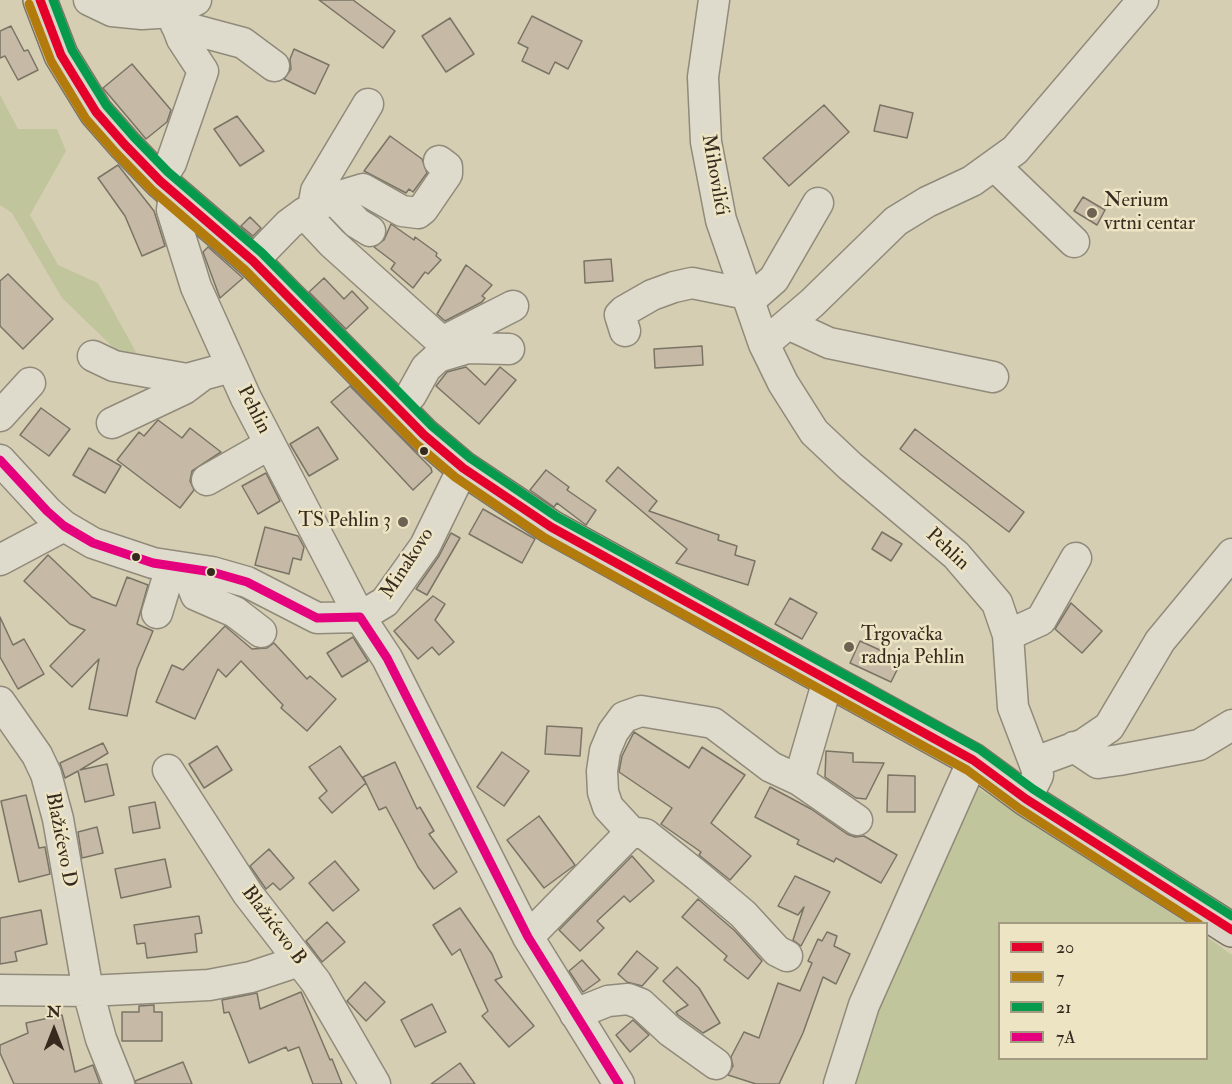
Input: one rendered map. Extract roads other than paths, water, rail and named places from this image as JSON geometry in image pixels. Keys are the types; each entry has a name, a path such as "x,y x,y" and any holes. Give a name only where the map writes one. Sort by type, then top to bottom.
{"main road":[{"path":"40,0 61,55 96,112 167,187 252,261 398,408 463,468 551,527 973,760 1026,799 1232,930"}],"street":[{"path":"89,0 112,11 142,14 178,9 243,43 274,66"},
{"name":"Mihovilići","path":"714,0 703,77 706,142 721,220 764,344"},
{"path":"764,344 896,221 927,202 972,182 1016,150 1049,114 1143,0"},
{"path":"167,187 171,164 203,71 182,39 178,9"},
{"path":"368,104 316,191 317,206 341,251 442,342 513,306"},
{"path":"252,261 289,224 317,206 363,189 402,211 418,213 447,174 447,167 439,161"},
{"path":"994,165 1074,242"},
{"name":"Pehlin","path":"167,187 196,288 231,367 360,617"},
{"path":"625,331 620,315 624,311 652,295 674,287 692,283 748,298 774,279 818,203"},
{"path":"317,206 370,231"},
{"path":"788,324 829,343 993,377"},
{"name":"Pehlin","path":"764,344 783,383 814,432 850,466 956,555 997,603 1008,634 1013,707 1035,762"},
{"path":"398,408 411,395 426,368 438,357 468,348 509,349"},
{"path":"93,356 114,366 187,379 231,367"},
{"path":"112,423 184,389 200,377"},
{"path":"0,416 30,383"},
{"path":"207,480 270,444"},
{"path":"0,460 26,490 64,526 111,550 178,568 212,572 247,582 317,618 360,617 387,658 528,937 619,1084"},
{"name":"Minakovo","path":"360,617 385,602 410,568 425,546 463,468"},
{"path":"0,560 64,526"},
{"path":"1026,799 1038,775 1035,762 1074,747 1109,728 1160,641 1232,554"},
{"path":"1008,634 1041,620 1076,558"},
{"path":"157,613 178,568"},
{"path":"178,568 196,595 235,612 261,632"},
{"path":"799,780 828,680"},
{"name":"Blažićevo D","path":"0,702 37,755 46,774 58,819 88,991 101,1039 119,1084"},
{"path":"787,956 777,951 743,914 698,876 645,834 631,832 608,807 603,792 602,771 605,751 613,732 624,717 641,711 713,723 771,767 799,780 857,820"},
{"path":"1074,747 1098,763 1199,745 1232,725"},
{"path":"839,1084 864,1005 973,760"},
{"name":"Blažićevo B","path":"168,770 248,894 316,982 375,1084"},
{"path":"528,937 631,832"},
{"path":"0,990 88,991 209,985 251,977 299,961"},
{"path":"575,1014 608,1001 628,999 641,1004 670,1031 716,1064"}],"place":[{"name":"Nerium vrtni centar","path":"1092,213"},
{"name":"TS Pehlin 3","path":"403,522"},
{"name":"Trgovačka radnja Pehlin","path":"849,647"}]}
